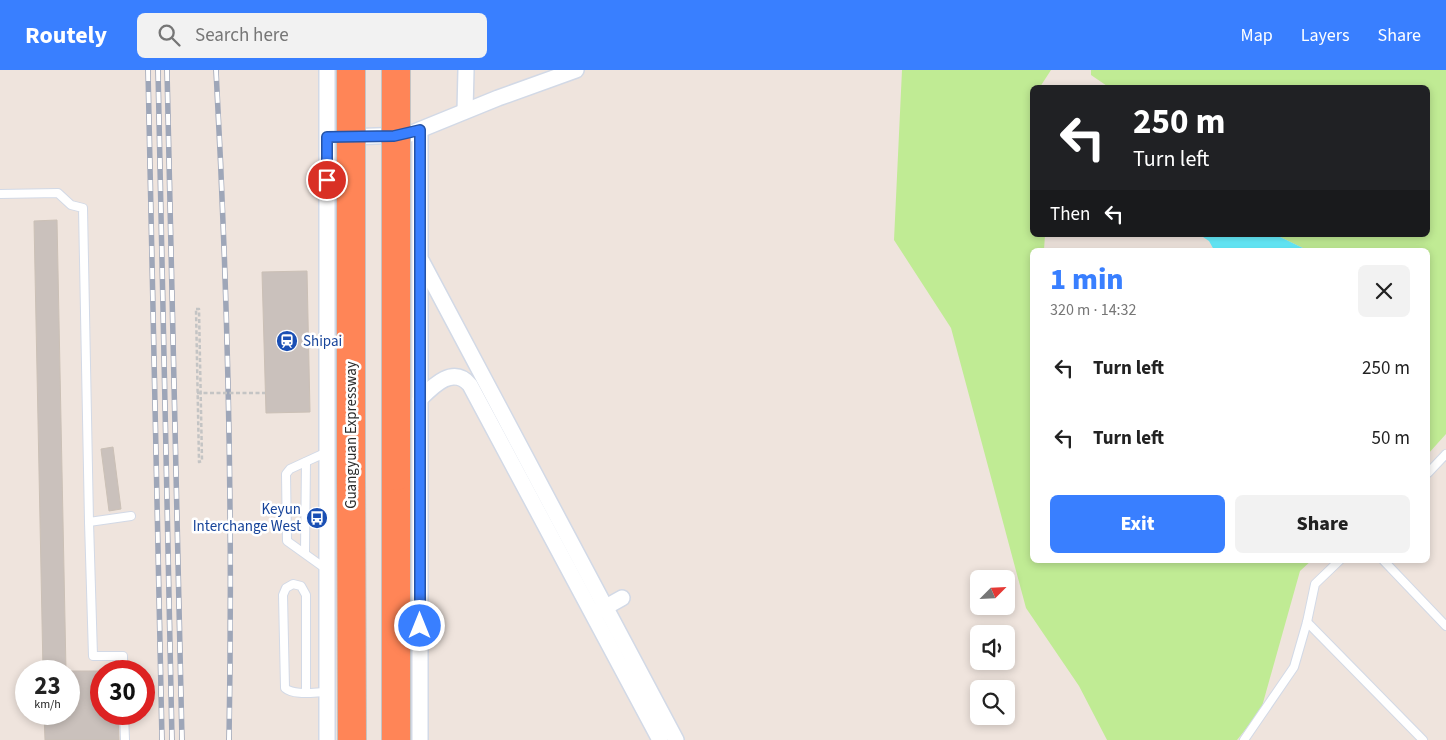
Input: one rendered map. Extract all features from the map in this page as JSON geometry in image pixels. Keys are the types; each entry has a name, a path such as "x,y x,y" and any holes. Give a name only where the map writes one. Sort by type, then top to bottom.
{"highway":[{"name":"Guangyuan Expressway","path":"351,70 352,740"},
{"path":"396,70 396,740"}],"street":[{"path":"327,70 327,740"},
{"path":"465,111 466,70"},
{"path":"327,137 394,136 420,130 465,111 576,70"},
{"path":"420,130 420,740"},
{"path":"420,259 598,611 660,740"},
{"path":"420,398 436,383 448,377 460,377 470,385 598,611 676,740"},
{"path":"598,611 622,598"}],"lane":[{"path":"0,194 58,194 71,205 83,208 93,656 123,656 123,660"},
{"path":"327,452 287,471 286,501 287,541 327,570"},
{"path":"1430,471 1446,454"},
{"path":"305,553 306,462"},
{"path":"89,522 131,516"},
{"path":"1244,740 1294,667 1307,622 1315,584 1337,563"},
{"path":"1386,563 1446,626"},
{"path":"306,692 306,596 301,586 293,584 286,588 283,595 284,683 288,691 306,692 327,692"},
{"path":"1307,622 1423,740"},
{"path":"124,725 125,740"}],"path":[{"path":"196,309 199,309 202,461 199,462 197,393 195,316 196,309"},
{"path":"197,393 265,392"}],"green space":[{"path":"902,70 1051,70 1041,85 1030,85 1030,237 1045,237 1044,248 1030,248 1030,563 1309,563 1300,571 1261,710 1237,740 1107,740 1079,686 1026,608 951,328 894,240"},
{"path":"1091,70 1446,70 1446,434 1430,452 1430,248 1303,248 1280,237 1430,237 1430,85 1106,85 1091,75"}],"water":[{"path":"1203,237 1280,237 1303,248 1213,248 1209,241"}],"building":[{"path":"57,220 66,660 43,660 34,221"},
{"path":"307,271 310,412 266,413 262,272"},
{"path":"113,447 121,509 109,511 101,449"},
{"path":"80,671 90,671 90,725 118,725 119,740 45,740 44,725 80,725"}],"railway":[{"path":"148,70 162,740"},
{"path":"158,70 172,740"},
{"path":"167,70 182,740"},
{"path":"216,70 224,237 230,489 229,740"}],"place":[{"name":"Shipai","path":"287,341"},
{"name":"Keyun Interchange West","path":"317,518"}],"route":[{"path":"327,180 327,137 394,136 407,135 420,130 420,626"}]}
